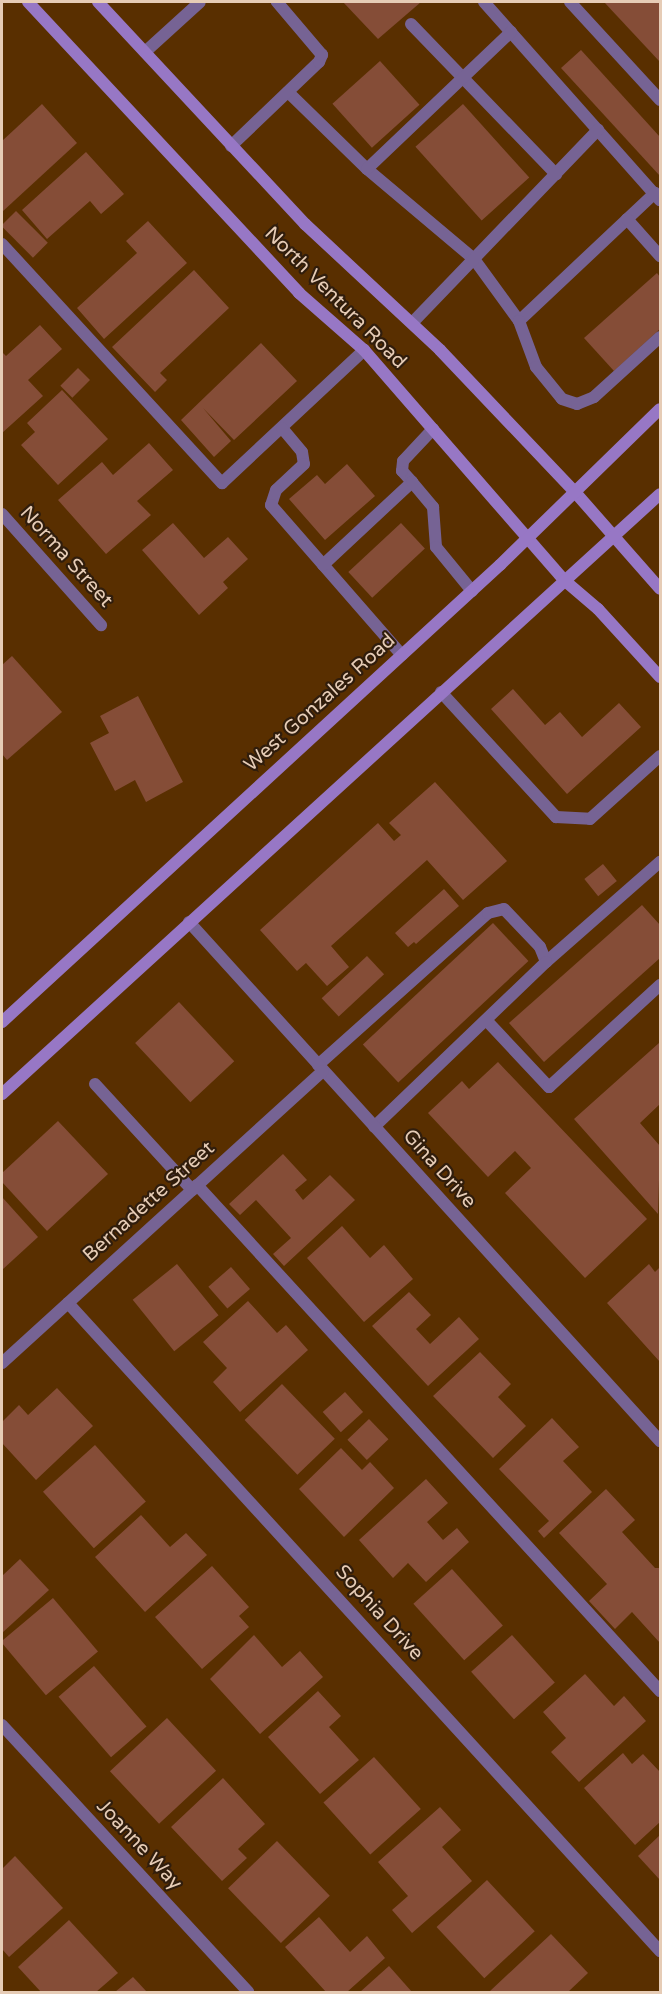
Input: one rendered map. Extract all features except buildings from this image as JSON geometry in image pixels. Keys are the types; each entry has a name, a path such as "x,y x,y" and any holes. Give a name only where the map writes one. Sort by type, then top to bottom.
{"main road":[{"name":"North Ventura Road","path":"28,2 299,293 364,350 529,537 564,580 598,609 660,677"},
{"name":"North Ventura Road","path":"98,2 305,224 413,322 574,491 660,589"},
{"name":"West Gonzales Road","path":"2,1022 472,591 660,409"},
{"path":"2,1094 660,494"}],"street":[{"path":"145,52 200,2"},
{"path":"231,146 288,92 322,55 277,2"},
{"path":"570,2 660,100"},
{"path":"488,3 511,32 658,197 627,219 519,321"},
{"path":"411,24 556,174"},
{"path":"367,169 511,32"},
{"path":"288,92 367,169 474,260 519,321 536,367 562,399 577,404 594,397 660,337"},
{"path":"413,322 598,130"},
{"path":"627,219 660,256"},
{"path":"2,244 222,483 364,350"},
{"path":"282,428 302,452 304,464 276,490 271,505 402,655"},
{"path":"433,429 403,461 402,471 433,507 436,547 472,591"},
{"path":"323,565 412,482"},
{"name":"Norma Street","path":"2,514 101,625"},
{"path":"441,692 556,816 590,819 660,756"},
{"path":"374,1127 546,962 660,862"},
{"name":"Bernadette Street","path":"2,1363 195,1187 488,913 504,909 540,946 546,962"},
{"name":"Gina Drive","path":"189,922 660,1441"},
{"path":"486,1020 549,1087 660,985"},
{"path":"95,1084 195,1187 660,1691"},
{"name":"Sophia Drive","path":"68,1303 660,1951"},
{"name":"Joanne Way","path":"2,1725 248,1992"}]}
